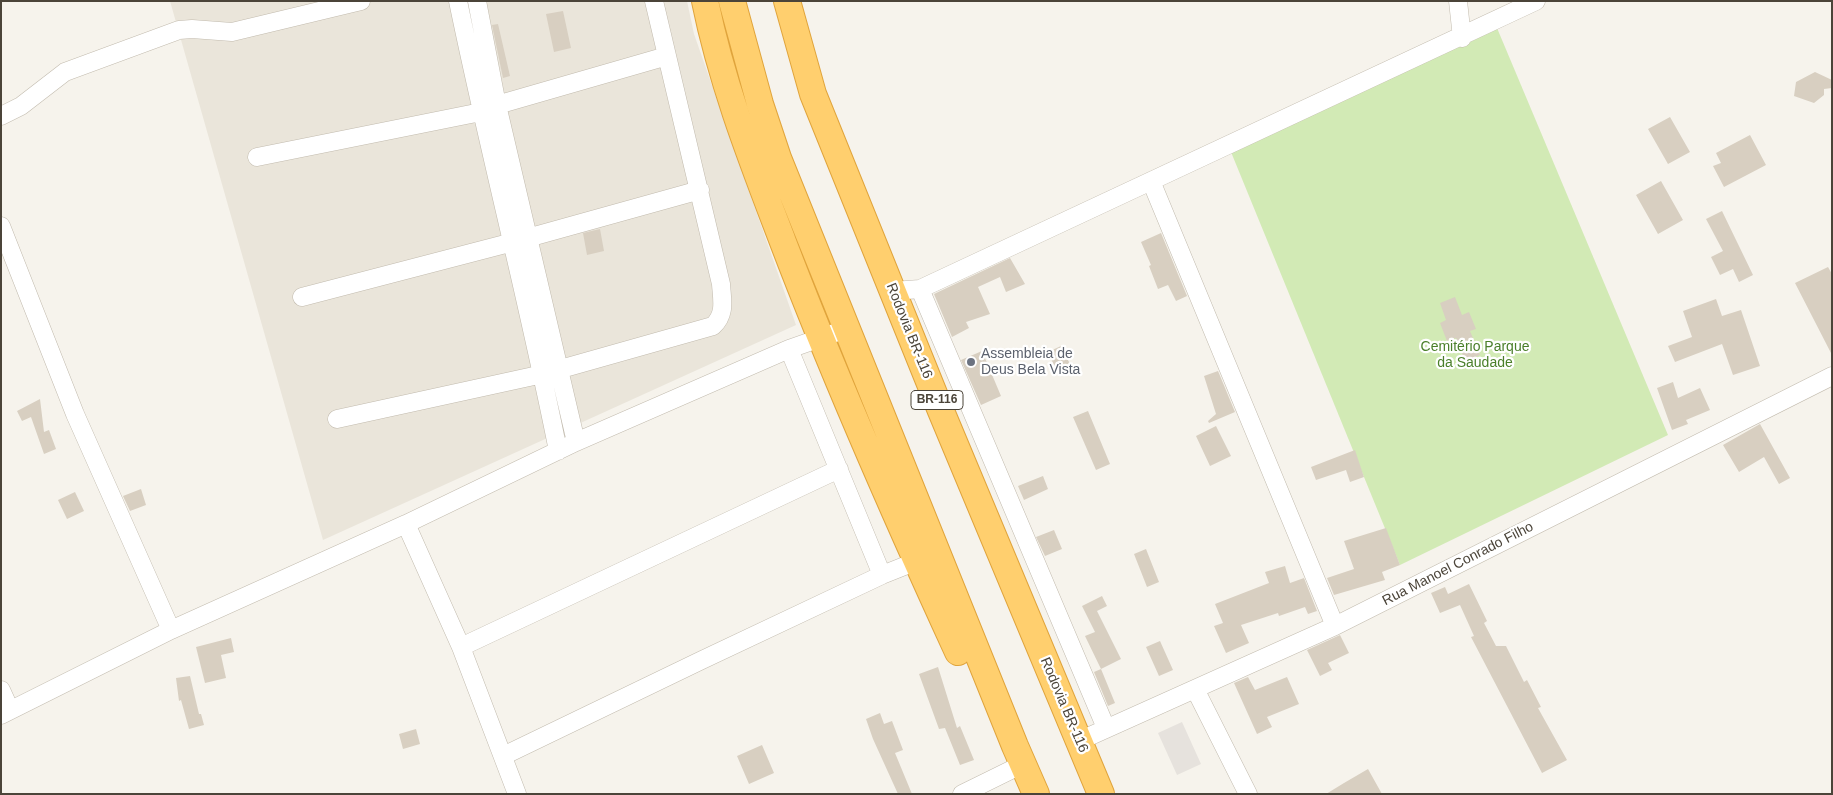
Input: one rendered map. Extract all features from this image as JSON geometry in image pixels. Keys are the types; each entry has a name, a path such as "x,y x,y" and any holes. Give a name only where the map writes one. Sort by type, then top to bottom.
{"highway":[{"path":"705,1 737,121 821,338 917,562 971,679 1019,755"},
{"path":"732,1 760,104 778,158 1036,794"},
{"name":"Rodovia BR-116","path":"787,1 813,94 1101,794"}],"street":[{"path":"1,116 21,106 66,72 179,30 192,28 232,32 361,1"},
{"path":"458,1 481,112 559,368 576,442"},
{"path":"477,1 558,451"},
{"path":"337,419 543,374 713,326 719,321 723,308 721,284 654,1"},
{"path":"1458,1 1462,38"},
{"path":"893,291 920,289 1462,38 1536,1"},
{"path":"257,157 481,112 497,105 667,56"},
{"path":"1151,181 1335,626"},
{"path":"302,297 700,190"},
{"path":"1,226 76,414 172,630"},
{"path":"920,289 1106,728"},
{"path":"1,690 6,713 172,630 406,524 576,442 788,349 846,329"},
{"path":"788,349 840,469 882,575"},
{"name":"Rua Manoel Conrado Filho","path":"1079,741 1335,626 1832,376"},
{"path":"461,647 840,469"},
{"path":"406,524 461,647 517,794"},
{"path":"503,756 882,575 917,562"},
{"path":"1195,689 1248,794"},
{"path":"962,794 1019,755"}],"shaded area":[{"path":"170,1 687,1 694,34 796,325 323,540"},
{"path":"1182,722 1201,764 1177,775 1158,733"}],"green space":[{"name":"Cemitério Parque da Saudade","path":"1497,28 1668,435 1400,565 1231,152"}],"building":[{"path":"563,11 571,48 554,52 546,14"},
{"path":"498,24 510,76 503,78 492,25"},
{"path":"1815,72 1832,80 1832,88 1824,89 1824,95 1814,103 1794,96 1796,82"},
{"path":"1670,117 1690,152 1668,164 1648,129"},
{"path":"1750,135 1766,165 1724,187 1713,166 1721,163 1716,153"},
{"path":"1661,181 1683,220 1658,234 1636,195"},
{"path":"1722,211 1753,275 1739,282 1733,269 1720,275 1711,257 1723,251 1706,219"},
{"path":"600,229 604,251 587,255 583,233"},
{"path":"1161,233 1187,296 1176,301 1168,285 1158,289 1149,266 1151,265 1141,242"},
{"path":"1010,258 1025,284 1006,292 1000,277 978,287 990,314 966,322 969,328 952,337 934,294"},
{"path":"1828,267 1832,274 1832,355 1795,283"},
{"path":"1455,297 1462,315 1469,312 1476,329 1470,331 1480,355 1465,361 1456,338 1447,341 1440,323 1446,320 1440,303"},
{"path":"1716,299 1722,316 1741,310 1760,366 1733,375 1722,344 1675,362 1668,346 1692,337 1683,311"},
{"path":"1061,346 1072,368 1058,374 1048,352"},
{"path":"982,351 1001,396 981,405 961,360"},
{"path":"1218,371 1235,412 1209,423 1208,421 1216,414 1204,376"},
{"path":"1673,382 1678,398 1700,388 1710,410 1686,420 1688,424 1672,430 1657,388"},
{"path":"40,399 44,432 49,430 56,449 44,454 31,417 22,421 17,411"},
{"path":"1088,411 1110,464 1096,470 1073,417"},
{"path":"1760,424 1790,478 1779,484 1764,457 1739,472 1723,445"},
{"path":"1216,426 1231,456 1210,466 1196,436"},
{"path":"1355,450 1364,477 1350,482 1346,470 1316,480 1311,467"},
{"path":"1043,476 1048,489 1024,500 1018,486"},
{"path":"141,489 146,505 130,511 123,496"},
{"path":"75,492 84,511 67,519 58,500"},
{"path":"1386,528 1400,565 1382,572 1385,580 1334,595 1327,578 1354,569 1344,541"},
{"path":"1054,530 1062,549 1045,556 1036,537"},
{"path":"1146,549 1159,582 1147,587 1134,554"},
{"path":"1285,566 1290,583 1304,578 1317,611 1308,614 1305,607 1279,616 1278,613 1241,625 1249,643 1226,653 1214,626 1223,623 1215,604 1269,583 1265,572"},
{"path":"1469,584 1487,621 1484,623 1496,646 1506,646 1524,682 1527,680 1541,707 1538,708 1567,760 1542,773 1471,637 1474,636 1460,605 1440,613 1431,593 1445,587 1448,594"},
{"path":"1102,596 1107,606 1097,611 1121,659 1101,669 1085,636 1095,632 1082,606"},
{"path":"1340,635 1349,653 1328,663 1332,670 1320,676 1307,650"},
{"path":"231,638 234,652 221,655 226,678 205,683 196,647"},
{"path":"1160,641 1173,670 1159,676 1146,647"},
{"path":"938,667 957,728 960,726 974,760 960,765 945,728 939,729 919,674"},
{"path":"1101,669 1115,703 1108,706 1094,672"},
{"path":"190,676 199,714 201,714 204,725 189,729 181,700 179,701 176,678"},
{"path":"1248,677 1255,690 1287,677 1299,704 1267,717 1272,727 1257,734 1234,683"},
{"path":"880,713 884,724 892,721 903,750 895,753 912,794 898,794 873,739 866,719"},
{"path":"416,729 420,744 403,749 399,734"},
{"path":"762,745 774,773 749,784 737,756"},
{"path":"1368,769 1382,794 1326,794 1344,783"}],"place":[{"name":"Assembleia de Deus Bela Vista","path":"971,362"}]}
